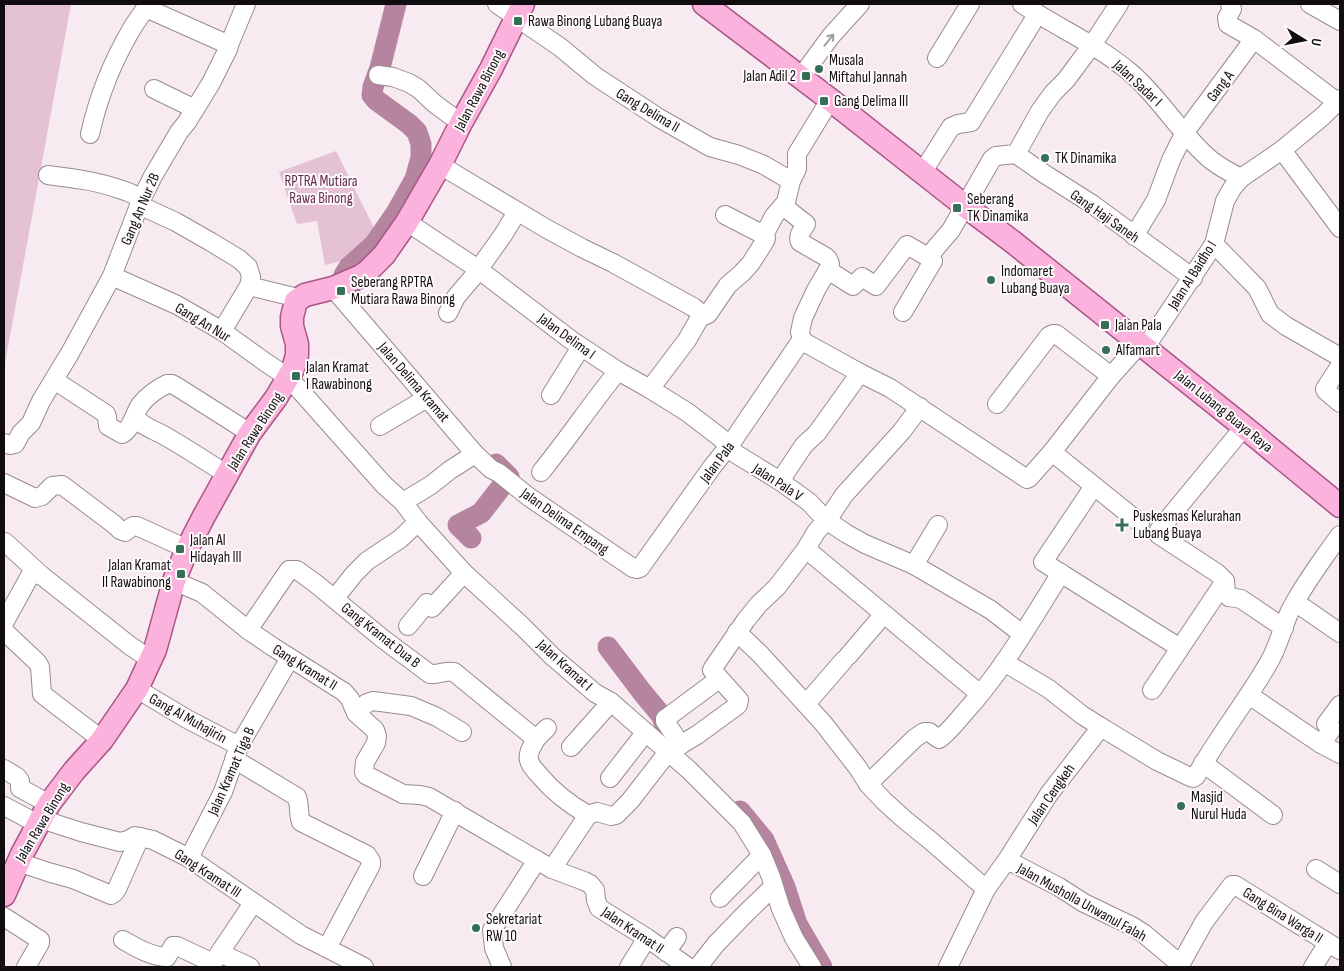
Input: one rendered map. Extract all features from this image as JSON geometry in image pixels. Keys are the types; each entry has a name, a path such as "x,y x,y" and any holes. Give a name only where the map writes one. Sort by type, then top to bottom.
{"main road":[{"name":"Jalan Lubang Buaya Raya","path":"715,7 922,173 1020,248 1244,426 1340,506"},
{"name":"Jalan Rawa Binong","path":"4,895 18,862 43,816 74,770 102,740 137,689 151,660 174,581 187,549 226,474 250,433 289,378 293,369 297,355 297,344 292,326 296,301 305,295 361,276 372,268 384,255 408,222 440,165 460,123 520,11"}],"street":[{"name":"Gang An Nur 2B","path":"4,443 15,444 21,433 32,423 42,401 112,276 140,202 153,176 178,132 211,83 224,58 246,4"},
{"name":"Gang Delima II","path":"497,4 520,11 594,76 659,118 710,147 739,155 764,165 791,181"},
{"path":"801,77 831,36 860,4"},
{"path":"937,58 970,4"},
{"name":"Jalan Sadar I","path":"1022,4 1092,44 1133,74 1201,151 1213,162 1241,178"},
{"path":"928,257 951,230 992,159 996,156 1016,154 1040,111 1053,93 1066,80 1119,4"},
{"path":"1230,4 1232,9 1227,18 1228,24 1254,39 1339,100"},
{"path":"1310,4 1340,21"},
{"path":"90,134 98,105 111,71 131,30 147,6 229,45"},
{"path":"922,173 951,127 971,122 1032,23"},
{"name":"Gang A","path":"1134,236 1156,200 1171,160 1185,132 1254,39"},
{"path":"378,75 393,77 409,83 460,123"},
{"path":"154,89 195,109"},
{"path":"440,165 517,212 706,315 728,285 751,263 765,241 764,235 774,216 787,198 791,181 797,168 797,154 830,100"},
{"name":"Jalan Al Baidho I","path":"1143,346 1193,278 1214,244 1225,202 1233,187 1241,178 1282,150 1339,100"},
{"path":"1282,150 1338,219"},
{"name":"Gang Haji Saneh","path":"1016,154 1092,204 1193,278"},
{"path":"48,175 86,180 120,189 239,259 248,267 251,277 249,286 222,331"},
{"path":"783,206 805,222 806,226 799,240 828,259 830,264 803,318 800,332 802,340 890,388 1026,479 1052,452 1111,376 1143,346"},
{"path":"448,313 456,296 503,235 517,212"},
{"path":"725,215 764,235"},
{"name":"Jalan Delima I","path":"408,222 478,269 581,347 688,412 721,438 728,446"},
{"path":"1214,244 1257,288 1270,314 1286,326 1340,357"},
{"path":"828,270 853,286 862,277 876,286 907,245 933,261 903,312"},
{"name":"Gang An Nur","path":"112,276 177,305 222,331 289,378"},
{"name":"Jalan Delima Kramat","path":"341,284 427,398 475,454 491,469 504,477"},
{"path":"249,286 298,298"},
{"path":"650,389 686,340 702,314"},
{"path":"997,404 1049,336 1053,334 1056,334 1111,376"},
{"name":"Jalan Pala","path":"633,568 640,568 802,340"},
{"path":"551,395 581,347"},
{"path":"1340,366 1325,389 1326,392 1340,403"},
{"path":"541,472 618,371"},
{"path":"780,481 804,446 817,433 860,373"},
{"name":"Jalan Kramat I","path":"289,378 384,485 403,502 418,522 464,573 552,656 595,693 611,702 645,733 675,748 689,770 742,823 762,855 781,909 806,965"},
{"path":"54,380 106,414 108,426 122,434 125,433 135,417 140,405 151,394 167,384 172,384 250,433"},
{"path":"380,426 427,398"},
{"path":"552,869 588,815 597,812 611,816 616,815 675,748 738,705 739,700 719,679 712,670 713,668 753,611 777,587 806,549 844,494 902,431 920,407"},
{"path":"135,417 138,422 165,436 226,474"},
{"path":"1244,426 1160,530 1159,535 1217,573 1225,581 1228,596 1241,599 1284,628"},
{"name":"Jalan Pala V","path":"728,446 741,458 780,481 809,502 826,520 846,534 914,565 991,610 1022,634"},
{"path":"1052,452 1140,523"},
{"path":"403,502 475,454"},
{"name":"Jalan Delima Empang","path":"504,477 528,497 633,568"},
{"path":"4,483 35,498 42,496 52,486 62,485 123,532 136,526 187,549"},
{"path":"1094,486 1043,562 1180,648"},
{"path":"248,630 289,570 297,570 335,598 367,561 400,539 418,522"},
{"path":"914,565 938,525"},
{"path":"1004,662 1049,689 1082,715 1101,727 1157,761 1192,778 1196,776 1270,662 1295,602 1319,563 1340,535"},
{"path":"5,542 41,575 129,645 151,660"},
{"path":"806,549 980,694"},
{"path":"408,626 426,603 432,608 464,573"},
{"path":"868,784 922,733 929,732 940,739 980,694 1004,662 1061,573"},
{"path":"4,623 31,574 41,575"},
{"name":"Gang Kramat II","path":"174,581 202,593 248,630 344,692 350,699 356,713 375,730 377,736 376,743 365,762 364,772 366,775 398,792 425,796 455,811 537,860"},
{"path":"1152,690 1225,581"},
{"name":"Gang Kramat Dua B","path":"335,598 383,639 430,674 436,675 449,670 454,672 504,714 542,733 529,754 529,762 550,789 588,815"},
{"path":"1295,602 1340,633"},
{"path":"806,704 884,614"},
{"path":"4,631 37,662 40,667 42,694 102,740"},
{"path":"737,632 762,655 833,735 868,784 905,820 986,889"},
{"name":"Jalan Kramat Tiga B","path":"189,858 223,792 237,753 290,658"},
{"path":"675,748 665,718 719,679"},
{"name":"Gang Al Muhajirin","path":"137,689 187,719 297,797 301,822 367,855 371,865 327,948"},
{"path":"1249,695 1320,744 1340,754"},
{"path":"356,713 367,703 373,701 411,706 437,717 462,732"},
{"path":"571,747 611,702"},
{"path":"1320,744 1332,729 1326,724 1340,705"},
{"name":"Jalan Cengkeh","path":"948,967 986,889 1050,794 1101,727"},
{"path":"610,778 645,733"},
{"path":"1203,763 1273,815"},
{"path":"4,769 17,777 20,781 20,788 43,816"},
{"path":"4,806 43,816"},
{"path":"423,876 455,811"},
{"name":"Gang Kramat III","path":"43,816 81,832 120,842 135,836 153,840 189,858 301,935 364,967"},
{"path":"18,862 73,879 110,895 117,889 140,837"},
{"path":"720,898 762,855"},
{"path":"502,967 494,948 492,930 537,860"},
{"name":"Jalan Kramat II","path":"537,860 552,869 584,880 590,884 594,890 599,908 648,938 688,967"},
{"name":"Jalan Musholla Unwanul Falah","path":"1007,860 1059,887 1084,903 1132,926 1180,966"},
{"path":"1316,869 1340,884"},
{"name":"Gang Bina Warga II","path":"1180,966 1204,922 1232,884 1334,947"},
{"path":"698,967 734,926 773,887"},
{"path":"214,961 253,903"},
{"path":"4,917 40,940 26,967"},
{"path":"666,952 677,937"},
{"path":"629,967 648,938"},
{"path":"123,940 151,955 167,957 174,946 177,946 214,961 250,967"},
{"path":"1313,967 1334,947"}],"green space":[{"path":"4,4 71,4 4,369"},
{"name":"RPTRA Mutiara Rawa Binong","path":"336,151 376,232 362,248 341,261 325,265 317,221 297,224 279,172"}],"waterway":[{"path":"351,296 345,286 344,275 349,267 374,245 396,213 415,179 421,158 421,144 417,132 372,95 396,4"},
{"path":"471,538 458,525 481,513 509,477 496,464"},
{"path":"608,647 661,715 671,739"},
{"path":"740,811 764,840 785,887 797,924 822,967"}],"place":[{"name":"Rawa Binong Lubang Buaya","path":"518,21"},
{"name":"Musala Miftahul Jannah","path":"819,69"},
{"name":"Jalan Adil 2","path":"806,76"},
{"name":"Gang Delima III","path":"824,101"},
{"name":"TK Dinamika","path":"1045,158"},
{"name":"Seberang TK Dinamika","path":"957,208"},
{"name":"Indomaret Lubang Buaya","path":"991,280"},
{"name":"Seberang RPTRA Mutiara Rawa Binong","path":"341,291"},
{"name":"Jalan Pala","path":"1105,325"},
{"name":"Alfamart","path":"1106,350"},
{"name":"Jalan Kramat I Rawabinong","path":"296,376"},
{"name":"Puskesmas Kelurahan Lubang Buaya","path":"1122,525"},
{"name":"Jalan Al Hidayah III","path":"180,549"},
{"name":"Jalan Kramat II Rawabinong","path":"181,574"},
{"name":"Masjid Nurul Huda","path":"1181,806"},
{"name":"Sekretariat RW 10","path":"476,928"}]}
